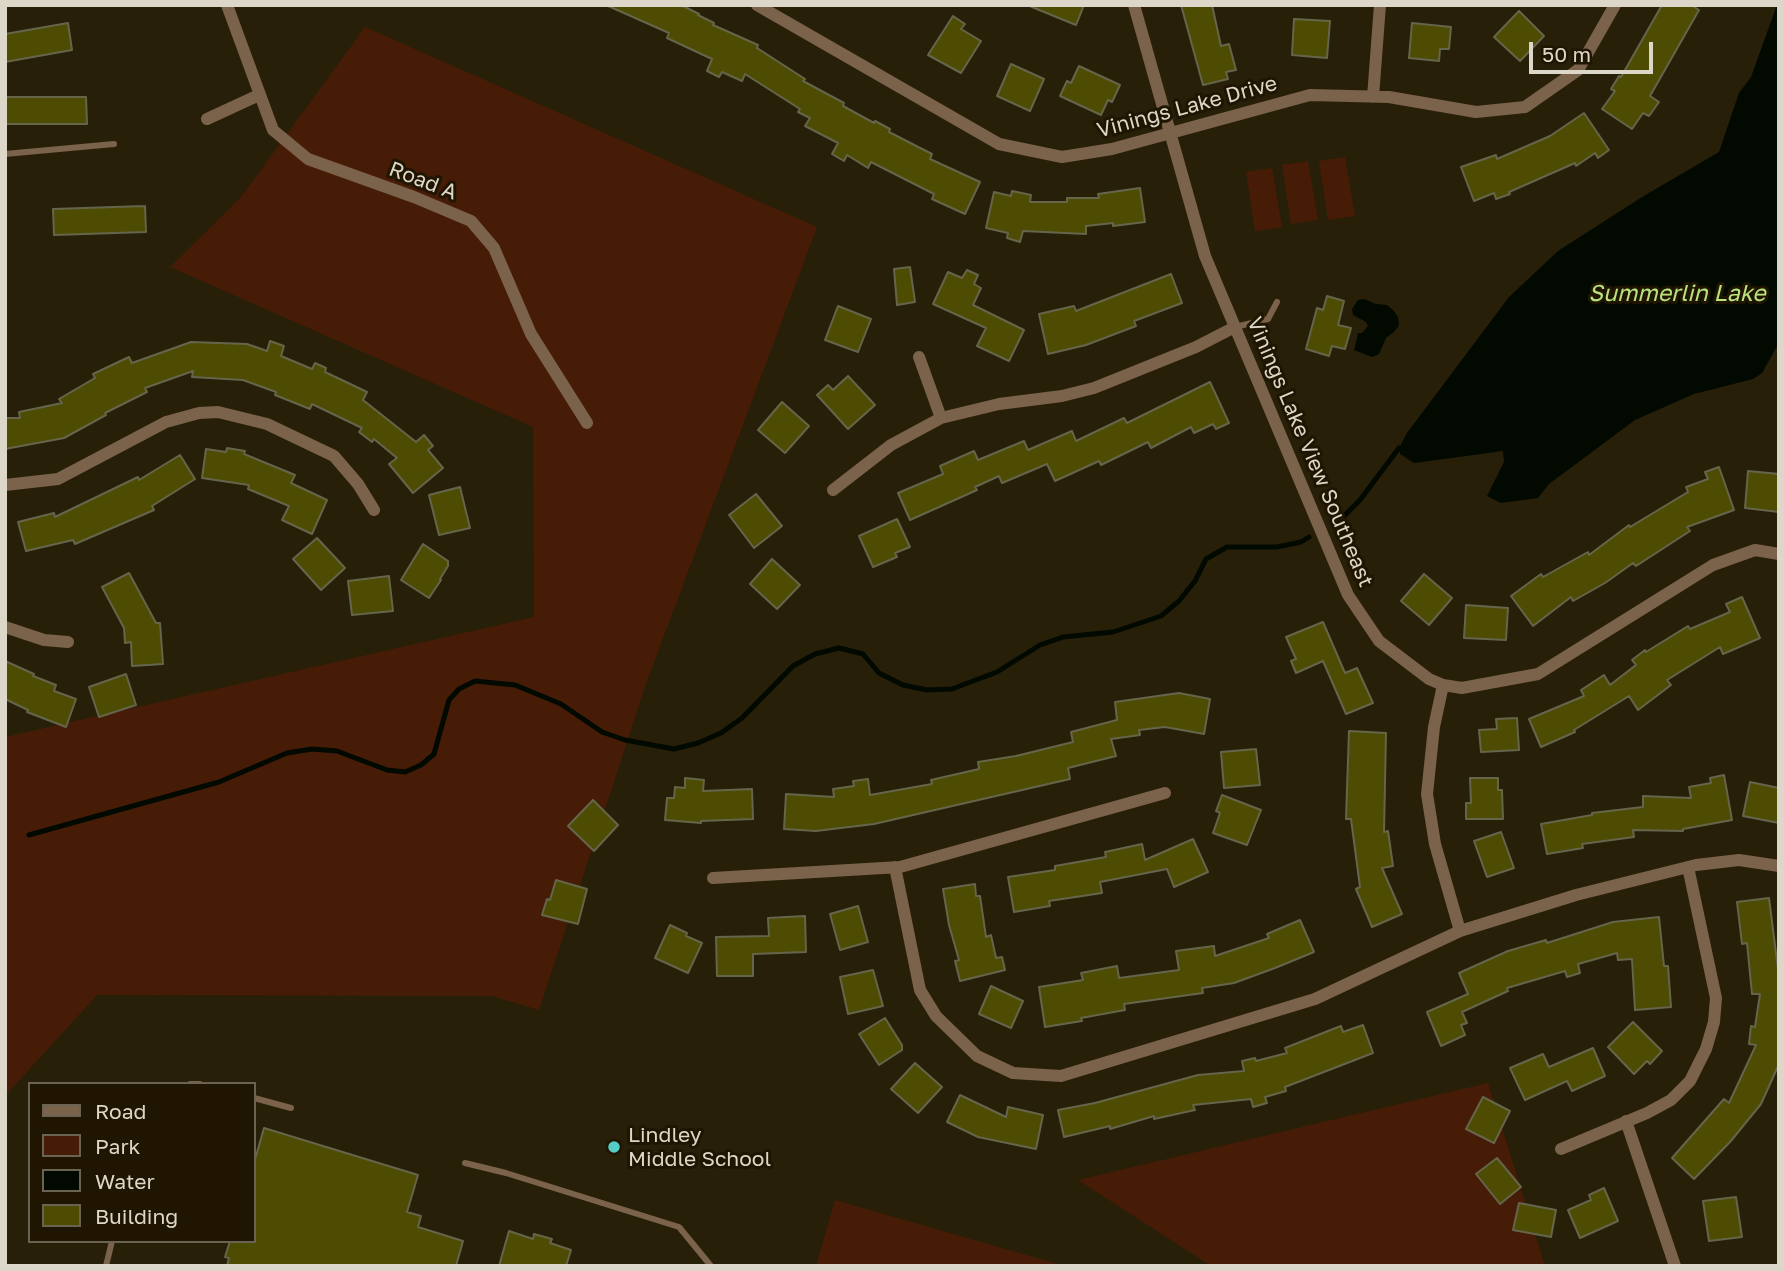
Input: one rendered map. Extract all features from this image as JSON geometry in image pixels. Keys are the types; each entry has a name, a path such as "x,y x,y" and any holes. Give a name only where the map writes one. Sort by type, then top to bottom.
{"street":[{"name":"Road A","path":"227,5 273,130 309,159 471,221 494,248 531,334 587,423"},
{"name":"Vinings Lake Drive","path":"757,5 999,144 1062,157 1112,149 1310,95 1373,97 1476,112 1525,107 1578,70 1615,5"},
{"name":"Vinings Lake View Southeast","path":"1134,5 1205,256 1349,595 1380,641 1429,679 1443,685"},
{"path":"1373,97 1380,5"},
{"path":"206,120 259,95"},
{"path":"833,491 891,445 941,418 999,404 1062,396 1094,388 1196,347 1235,327"},
{"path":"919,357 941,418"},
{"path":"5,485 58,479 166,422 199,412 218,412 267,424 334,456 358,484 374,510"},
{"path":"1460,931 1435,844 1427,794 1434,727 1443,685 1462,688 1538,674 1713,565 1755,550 1779,554"},
{"path":"5,627 44,640 68,642"},
{"path":"713,878 895,867 1164,793"},
{"path":"895,867 920,990 936,1016 977,1056 1013,1073 1061,1076 1315,999 1460,931 1576,895 1688,867 1739,860 1779,866"},
{"path":"1562,1149 1671,1100 1690,1081 1706,1049 1714,1022 1716,998 1688,867"},
{"path":"1626,1121 1675,1266"}],"lane":[{"path":"5,154 114,144"},
{"path":"1235,327 1268,319 1277,302"},
{"path":"256,1099 290,1108"},
{"path":"465,1163 506,1172 679,1227 711,1266"},
{"path":"107,1266 113,1243"}],"green space":[{"path":"365,27 817,227 647,681 539,1010 492,996 97,995 5,1096 5,737 534,617 533,427 170,267 241,197"},
{"path":"1345,157 1355,216 1328,220 1319,161"},
{"path":"1308,161 1318,220 1291,224 1282,165"},
{"path":"1272,168 1282,227 1255,231 1246,172"},
{"path":"1488,1083 1545,1266 1211,1266 1078,1180"},
{"path":"835,1200 1061,1265 1061,1266 816,1266"}],"water":[{"name":"Summerlin Lake","path":"1777,5 1779,343 1762,373 1753,379 1694,394 1635,420 1549,484 1538,498 1501,503 1487,496 1504,462 1503,451 1414,463 1400,454 1399,448 1407,433 1509,297 1558,251 1719,152 1739,93 1751,77"},
{"path":"1358,300 1387,305 1398,317 1399,325 1386,338 1379,354 1372,357 1354,350 1358,333 1362,333 1368,326 1353,315 1352,309"}],"building":[{"path":"606,5 681,5 714,23 713,25 758,45 757,48 805,79 803,81 844,103 843,106 932,154 930,159 980,182 965,214 932,199 934,194 871,162 868,168 847,155 844,161 832,154 838,143 805,126 810,118 798,112 800,109 745,74 742,81 722,72 719,77 707,71 712,59 667,38 669,33"},
{"path":"1027,5 1084,5 1076,25"},
{"path":"1181,5 1212,5 1221,46 1229,44 1236,70 1226,72 1228,79 1203,85"},
{"path":"1662,5 1691,5 1699,10 1650,96 1659,102 1649,116 1643,113 1632,129 1602,109 1615,91 1611,89 1619,76 1621,77"},
{"path":"1519,11 1544,36 1520,61 1494,37"},
{"path":"953,16 965,24 961,29 981,41 961,73 928,55"},
{"path":"1294,19 1330,21 1327,58 1292,55"},
{"path":"68,23 72,50 5,62 5,34"},
{"path":"1412,23 1451,27 1449,49 1440,49 1439,61 1409,58"},
{"path":"1011,64 1044,79 1030,111 997,96"},
{"path":"1079,66 1120,85 1112,102 1108,100 1101,115 1060,96 1067,81 1071,83"},
{"path":"5,97 86,97 87,124 5,124"},
{"path":"1584,113 1609,150 1598,158 1595,153 1576,166 1575,163 1509,192 1510,194 1496,199 1494,193 1474,201 1461,167 1496,155 1497,159 1550,136"},
{"path":"1140,188 1145,222 1086,226 1086,234 1023,231 1020,242 1007,238 1008,233 986,228 994,192 1011,196 1012,191 1031,195 1030,202 1067,202 1067,198 1099,198 1098,194"},
{"path":"145,206 146,232 54,235 53,209"},
{"path":"910,267 915,302 897,305 894,269"},
{"path":"967,270 978,275 974,284 981,288 973,305 1024,330 1009,361 977,346 986,328 933,304 948,272 962,278"},
{"path":"1171,274 1182,303 1134,321 1136,326 1086,345 1048,354 1039,314 1074,306 1076,311"},
{"path":"1327,296 1344,301 1338,325 1351,328 1345,349 1332,346 1329,356 1306,349 1317,308 1323,310"},
{"path":"838,306 871,319 858,352 825,340"},
{"path":"270,341 284,346 281,356 312,369 315,363 326,368 325,372 367,392 363,400 416,442 424,435 433,446 428,450 443,468 413,493 389,464 397,458 374,439 372,442 359,432 362,428 312,404 310,409 243,380 192,377 193,371 145,388 147,392 64,438 5,449 5,418 20,418 19,412 62,403 59,399 95,378 93,374 129,357 132,363 191,342 247,344 267,351"},
{"path":"848,376 875,405 848,429 817,395 828,385 833,390"},
{"path":"1210,382 1229,423 1216,429 1213,424 1194,433 1191,427 1151,448 1148,442 1101,465 1099,461 1055,481 1047,464 1002,483 999,476 975,487 977,490 910,520 898,493 943,474 940,466 974,451 978,460 1024,441 1028,450 1072,431 1076,441 1124,418 1127,423"},
{"path":"782,402 809,426 785,453 758,430"},
{"path":"227,448 245,451 244,454 295,475 291,483 327,500 312,534 282,520 289,506 248,489 249,485 202,478 206,449 226,452"},
{"path":"180,455 195,479 152,506 154,510 75,544 73,540 26,551 18,522 54,513 55,517 138,477 139,480"},
{"path":"1719,467 1734,510 1687,527 1690,531 1636,566 1633,563 1573,601 1571,597 1533,626 1511,596 1541,574 1543,577 1588,552 1589,555 1629,525 1630,527 1688,492 1686,487 1708,479 1705,472"},
{"path":"1748,471 1779,474 1779,512 1745,508"},
{"path":"460,487 470,528 439,535 429,495"},
{"path":"756,494 782,526 754,548 729,515"},
{"path":"897,519 910,547 895,553 897,557 873,567 859,536"},
{"path":"317,538 345,568 321,590 293,559"},
{"path":"423,544 448,561 441,580 429,598 401,580"},
{"path":"772,559 800,585 777,609 750,584"},
{"path":"129,573 156,623 160,623 163,664 132,666 131,642 125,643 124,628 102,587"},
{"path":"1424,574 1452,598 1429,625 1401,601"},
{"path":"389,576 393,611 352,615 348,581"},
{"path":"1742,597 1760,638 1723,654 1720,647 1667,680 1671,685 1638,710 1629,696 1574,730 1575,732 1541,747 1529,719 1584,696 1581,690 1604,675 1610,685 1636,665 1632,660 1645,650 1646,652 1688,626 1690,629 1730,612 1726,604"},
{"path":"1466,605 1508,608 1506,640 1464,638"},
{"path":"1323,622 1345,673 1357,668 1373,703 1346,714 1323,661 1296,673 1291,661 1296,659 1286,637"},
{"path":"5,661 56,685 54,691 76,699 66,727 27,712 28,710 5,699"},
{"path":"126,674 136,705 99,717 89,687"},
{"path":"1179,693 1210,699 1204,734 1165,727 1139,730 1140,735 1111,739 1116,756 1068,768 1070,779 874,824 816,831 784,829 786,794 834,797 833,789 854,786 853,781 868,779 870,795 932,784 931,780 979,769 978,762 1073,742 1071,732 1117,720 1115,702"},
{"path":"1517,718 1519,750 1481,752 1479,730 1497,729 1496,719"},
{"path":"1349,731 1386,733 1384,832 1388,831 1393,866 1382,868 1402,914 1372,927 1356,889 1360,887 1351,819 1346,819"},
{"path":"1256,749 1260,785 1224,788 1221,752"},
{"path":"1724,775 1732,820 1683,831 1633,830 1634,837 1582,844 1583,848 1547,854 1541,824 1592,813 1643,807 1643,796 1691,798 1689,787 1711,783 1710,778"},
{"path":"685,778 704,780 703,791 752,789 753,819 701,823 665,820 667,798 674,798 675,787 685,788"},
{"path":"1470,778 1498,778 1498,790 1502,790 1503,819 1466,819 1466,803 1471,803"},
{"path":"1750,782 1779,788 1779,823 1743,816"},
{"path":"1222,795 1261,810 1247,845 1213,833 1220,813 1216,811"},
{"path":"593,800 618,825 594,851 568,826"},
{"path":"1501,832 1514,868 1487,877 1474,841"},
{"path":"1193,839 1208,872 1174,887 1167,869 1100,882 1102,893 1049,901 1050,906 1014,912 1008,877 1055,870 1055,866 1106,857 1105,852 1142,844 1145,860"},
{"path":"556,880 587,889 578,924 542,915"},
{"path":"975,884 976,896 980,896 986,937 991,935 996,958 1002,957 1005,970 960,981 955,961 959,960 943,889"},
{"path":"1769,898 1779,977 1779,1064 1761,1104 1730,1142 1694,1179 1672,1158 1724,1099 1729,1103 1756,1045 1749,1044 1751,1026 1755,1027 1760,994 1752,994 1747,943 1742,944 1737,902"},
{"path":"858,906 868,942 840,950 830,914"},
{"path":"805,916 806,952 753,954 753,976 717,976 716,937 769,936 768,918"},
{"path":"1659,917 1664,966 1668,966 1671,1007 1635,1010 1632,959 1618,960 1617,953 1578,964 1580,973 1567,977 1565,971 1507,988 1508,991 1462,1012 1467,1023 1461,1025 1465,1035 1441,1046 1427,1012 1468,994 1459,973 1508,951 1546,940 1547,943 1613,922"},
{"path":"1300,920 1314,952 1234,983 1202,988 1203,993 1124,1004 1125,1010 1045,1027 1039,987 1083,980 1081,973 1117,966 1119,978 1179,970 1176,951 1214,946 1215,956 1269,938 1267,934"},
{"path":"670,925 702,943 688,973 655,958"},
{"path":"873,970 883,1006 848,1014 840,977"},
{"path":"991,986 1023,1001 1011,1028 979,1014"},
{"path":"885,1018 902,1045 902,1050 879,1065 859,1034"},
{"path":"1633,1022 1662,1051 1650,1064 1647,1061 1634,1074 1608,1047"},
{"path":"1363,1025 1373,1053 1285,1087 1286,1091 1265,1097 1267,1103 1253,1107 1251,1099 1193,1105 1195,1110 1154,1119 1154,1116 1110,1129 1110,1126 1064,1137 1058,1110 1095,1103 1198,1075 1244,1071 1242,1061 1255,1058 1256,1061 1287,1053 1285,1048 1341,1026 1343,1032"},
{"path":"1593,1048 1605,1076 1572,1091 1567,1081 1525,1100 1510,1068 1543,1054 1549,1067"},
{"path":"915,1063 942,1087 918,1113 891,1089"},
{"path":"960,1095 1006,1117 1008,1107 1043,1115 1036,1149 978,1137 947,1122"},
{"path":"1483,1097 1510,1111 1494,1143 1466,1129"},
{"path":"264,1128 418,1175 407,1212 421,1216 418,1227 463,1241 456,1266 227,1266 229,1258 225,1257 229,1243 256,1243 256,1156"},
{"path":"1497,1158 1521,1187 1500,1204 1476,1174"},
{"path":"1604,1188 1618,1221 1580,1238 1568,1210 1591,1200 1589,1195"},
{"path":"1736,1197 1742,1237 1709,1241 1703,1201"},
{"path":"1519,1203 1556,1210 1551,1237 1513,1230"},
{"path":"509,1231 533,1239 534,1234 552,1239 550,1243 571,1250 566,1266 499,1266"}],"waterway":[{"path":"1343,517 1360,500 1399,448"},
{"path":"29,835 219,782 287,753 312,749 337,751 387,770 405,772 421,765 434,754 449,700 459,689 475,681 515,685 561,704 602,732 625,740 674,749 721,733 742,718 793,666 815,654 839,648 863,654 879,673 903,685 927,690 952,689 997,672 1040,645 1063,637 1113,632 1161,616 1179,601 1195,581 1206,559 1227,547 1277,547 1301,542 1309,537"}],"place":[{"name":"Lindley Middle School","path":"614,1147"}]}
